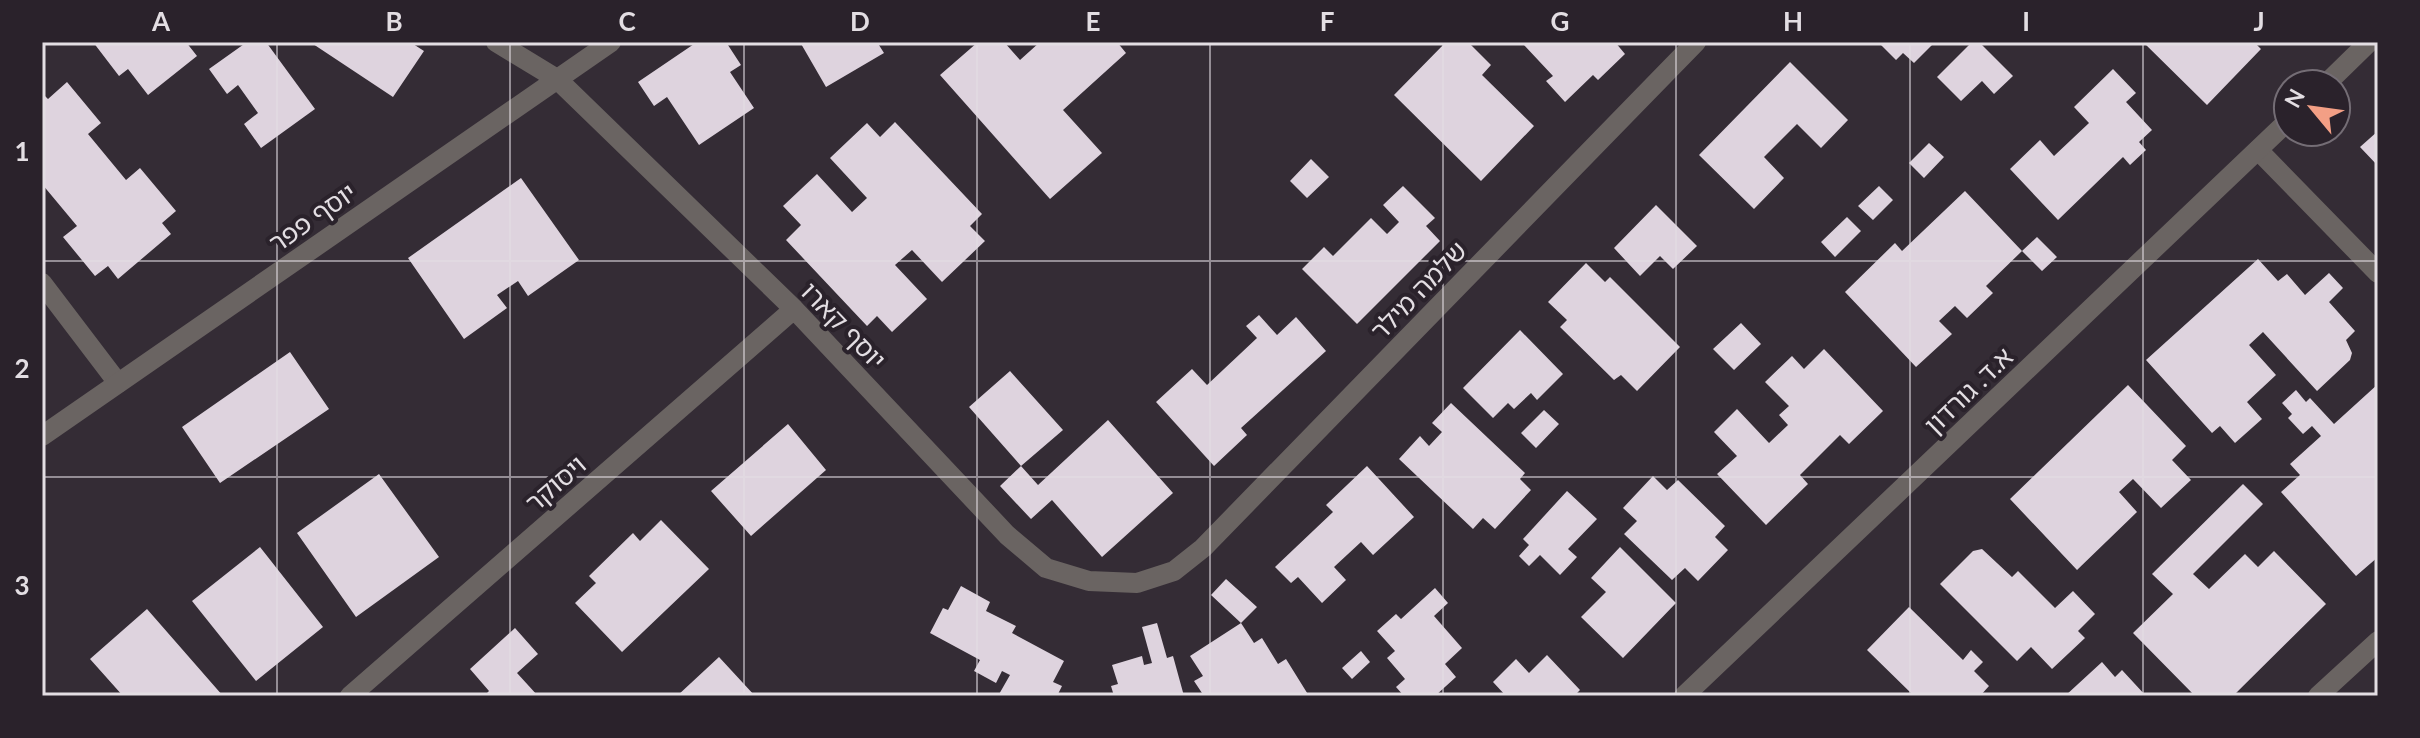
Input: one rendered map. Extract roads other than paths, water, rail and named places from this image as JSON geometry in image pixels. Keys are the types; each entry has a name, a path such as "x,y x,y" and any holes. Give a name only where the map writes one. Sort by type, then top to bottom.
{"street":[{"name":"יוסף קארו","path":"496,42 557,79 794,309 1007,535 1046,568 1089,581 1137,583 1174,571"},
{"name":"יוסף פפר","path":"42,436 611,42"},
{"name":"שלמה מילר","path":"1174,571 1203,548 1696,42"},
{"path":"2342,68 2369,42"},
{"name":"א.ד. גורדון","path":"1684,696 2272,136"},
{"path":"2258,150 2378,273"},
{"path":"42,283 118,383"},
{"name":"ויסוקר","path":"350,696 794,309"},
{"path":"2318,696 2378,641"}]}
